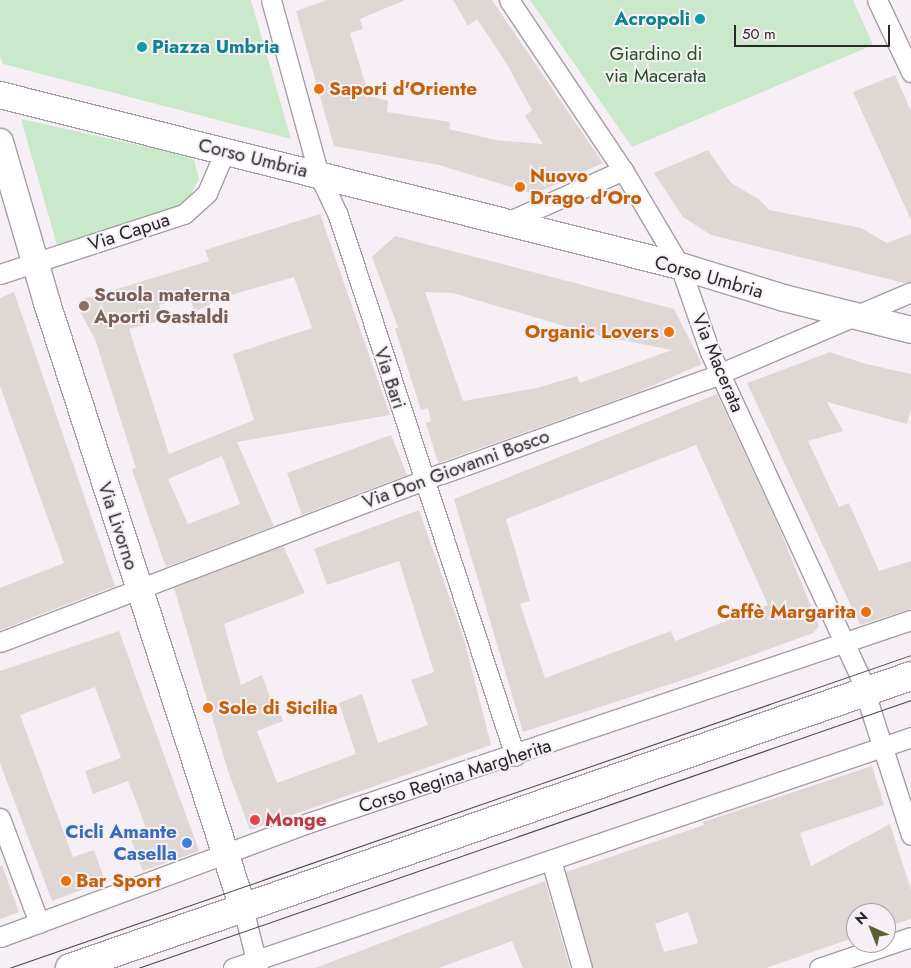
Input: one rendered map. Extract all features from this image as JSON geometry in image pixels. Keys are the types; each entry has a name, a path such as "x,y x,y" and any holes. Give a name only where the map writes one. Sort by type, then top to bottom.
{"main road":[{"name":"Corso Umbria","path":"0,94 680,266 784,298 911,330"},
{"name":"Via Livorno","path":"0,142 34,261 138,590 243,908"},
{"path":"70,968 911,676"}],"street":[{"name":"Via Bari","path":"271,0 320,175 338,216 423,481 515,756"},
{"name":"Via Macerata","path":"509,0 623,170 680,266 720,373 847,644 866,692 911,835"},
{"path":"877,0 906,49 911,72"},
{"name":"Via Capua","path":"0,274 34,261 184,214 207,193 225,151"},
{"path":"507,222 623,170"},
{"name":"Via Don Giovanni Bosco","path":"0,642 423,481 720,373 911,292"},
{"name":"Corso Regina Margherita","path":"0,936 225,853 847,644 911,620"},
{"path":"233,968 257,964 551,860 911,738"},
{"path":"0,818 39,923"},
{"path":"551,860 582,968"},
{"path":"243,908 257,964"},
{"path":"819,968 911,937"}],"green space":[{"name":"Piazza Umbria","path":"0,0 251,0 291,139 3,64 0,56"},
{"name":"Giardino di via Macerata","path":"530,0 853,0 873,45 632,147"},
{"path":"21,119 183,155 194,160 199,179 185,205 57,245"}],"building":[{"path":"327,0 405,0 360,19 363,29 350,33 369,96 388,101 387,112 450,122 449,129 495,140 543,144 525,116 532,110 505,61 477,19 468,26 453,0 492,0 603,163 534,194 439,165 334,146 296,11"},
{"path":"895,75 911,111 911,220 853,92"},
{"path":"708,150 731,183 760,200 769,210 861,228 887,243 911,234 911,281 904,283 711,235 683,217 654,173"},
{"path":"320,214 390,415 237,442 274,526 166,567 132,470 136,468 95,339 77,306 84,299 209,261 205,250","holes":["294,277 312,328 233,354 254,420 169,454 129,329 163,320 159,305 189,297 195,312 224,297","222,456 240,504 188,524 168,479"]},
{"path":"395,236 674,309 702,364 638,392 438,463 426,423 431,421 428,408 421,410 395,329 398,327 372,257","holes":["425,292 453,293 591,334 672,350 580,383 577,376 537,388 463,401"]},
{"path":"14,292 115,586 0,630 0,588 64,563 0,386 0,298"},
{"path":"830,352 866,364 911,374 911,408 907,424 827,402 843,431 808,441 839,507 849,503 879,571 911,561 911,609 860,625 747,383"},
{"path":"717,394 777,523 819,626 813,633 692,677 523,732 454,499","holes":["696,445 768,605 675,641 671,631 545,678 520,604 530,601 506,519"]},
{"path":"391,435 407,475 302,515 287,473"},
{"path":"419,510 464,639 491,745 250,830 228,771 174,588 283,546 305,593 224,624 241,685 262,675 271,700 275,698 283,721 257,731 277,783 356,754 339,703 362,694 378,743 428,725 411,680 434,672 399,561 327,585 314,549"},
{"path":"119,631 199,851 143,871 131,840 148,833 128,781 93,794 85,771 121,758 95,687 20,715 73,857 94,850 105,881 52,901 0,763 0,671"},
{"path":"872,766 884,805 800,833 811,866 890,824 911,890 911,919 896,924 896,903 846,903 846,940 766,968 593,968 566,872 704,825 703,822","holes":["688,912 698,943 664,952 655,924"]},
{"path":"2,865 19,912 0,919 0,866"},
{"path":"545,881 570,968 523,968 512,941 439,968 315,968"}],"tram line":[{"path":"9,968 911,655"},
{"path":"138,968 911,700"}],"place":[{"name":"Acropoli","path":"700,19"},
{"name":"Piazza Umbria","path":"142,47"},
{"name":"Sapori d'Oriente","path":"319,89"},
{"name":"Nuovo Drago d'Oro","path":"520,187"},
{"name":"Scuola materna Aporti Gastaldi","path":"84,306"},
{"name":"Organic Lovers","path":"669,332"},
{"name":"Caffè Margarita","path":"866,612"},
{"name":"Sole di Sicilia","path":"208,708"},
{"name":"Monge","path":"255,820"},
{"name":"Cicli Amante Casella","path":"187,843"},
{"name":"Bar Sport","path":"66,881"}]}
